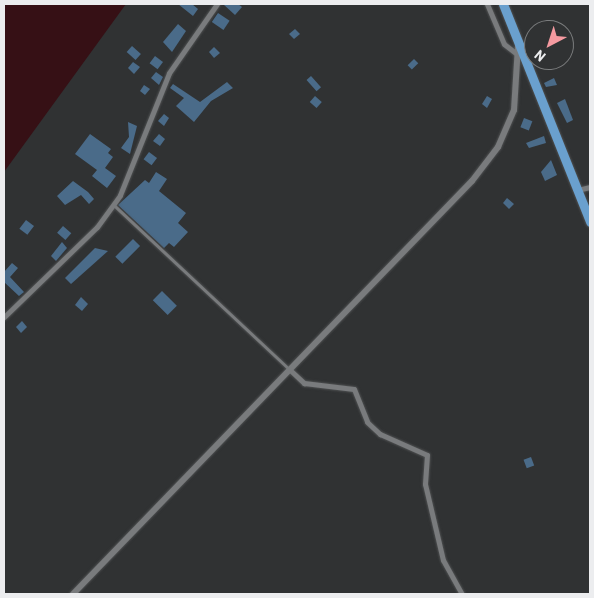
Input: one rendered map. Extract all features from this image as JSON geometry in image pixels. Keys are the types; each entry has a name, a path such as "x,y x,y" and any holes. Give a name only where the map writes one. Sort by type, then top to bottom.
{"highway":[{"path":"503,4 518,32 590,222"}],"street":[{"path":"4,317 97,227 113,204 169,73 217,4"},
{"path":"487,4 504,44 518,55"},
{"path":"73,594 472,181 498,146 514,110 518,32"},
{"path":"577,190 590,187"},
{"path":"289,369 304,383 354,389 373,428 394,442 417,447 427,455 425,484 443,560 462,594"}],"lane":[{"path":"113,204 289,369"}],"shaded area":[{"path":"4,4 126,4 4,172"}],"building":[{"path":"178,4 192,4 198,9 193,16"},
{"path":"223,4 238,4 242,7 235,15"},
{"path":"218,13 230,21 223,30 212,22"},
{"path":"178,24 186,31 172,52 163,42"},
{"path":"295,29 300,34 294,39 289,34"},
{"path":"132,46 141,54 136,60 127,52"},
{"path":"214,47 220,53 214,58 209,52"},
{"path":"155,56 163,62 158,69 150,63"},
{"path":"414,59 418,63 412,70 408,65"},
{"path":"133,62 140,67 134,74 128,68"},
{"path":"156,72 163,77 159,85 151,78"},
{"path":"311,76 321,87 317,91 307,80"},
{"path":"554,78 557,85 546,87 544,83"},
{"path":"227,82 233,88 211,101 194,122 176,106 184,98 170,88 173,84 200,102"},
{"path":"144,85 150,89 145,95 140,91"},
{"path":"315,96 322,102 317,108 310,102"},
{"path":"487,96 492,99 487,108 482,104"},
{"path":"565,99 573,120 567,123 557,103"},
{"path":"164,114 169,118 164,126 158,121"},
{"path":"524,118 532,121 529,131 520,127"},
{"path":"128,122 137,126 130,154 121,148 129,137"},
{"path":"90,134 111,149 108,153 113,157 105,168 116,176 107,188 92,176 97,170 75,154"},
{"path":"159,134 165,139 160,146 153,141"},
{"path":"544,136 546,143 529,148 526,143"},
{"path":"149,152 157,158 152,165 144,159"},
{"path":"551,160 557,175 545,181 541,172"},
{"path":"156,172 167,179 159,191 186,213 178,223 188,232 174,247 169,243 164,248 118,205 145,180 149,183"},
{"path":"73,181 94,199 89,204 81,195 65,205 57,196"},
{"path":"507,198 514,204 509,209 503,203"},
{"path":"26,220 34,226 27,235 19,229"},
{"path":"63,226 71,233 65,240 57,233"},
{"path":"133,239 140,246 122,264 115,257"},
{"path":"62,242 67,248 56,261 51,256"},
{"path":"95,248 108,251 71,284 65,278"},
{"path":"12,263 18,268 10,277 24,292 19,296 4,282 4,272"},
{"path":"162,291 177,306 168,315 153,300"},
{"path":"81,297 88,304 82,311 75,305"},
{"path":"22,321 27,327 21,333 16,327"},
{"path":"531,457 534,465 527,468 524,460"}]}
